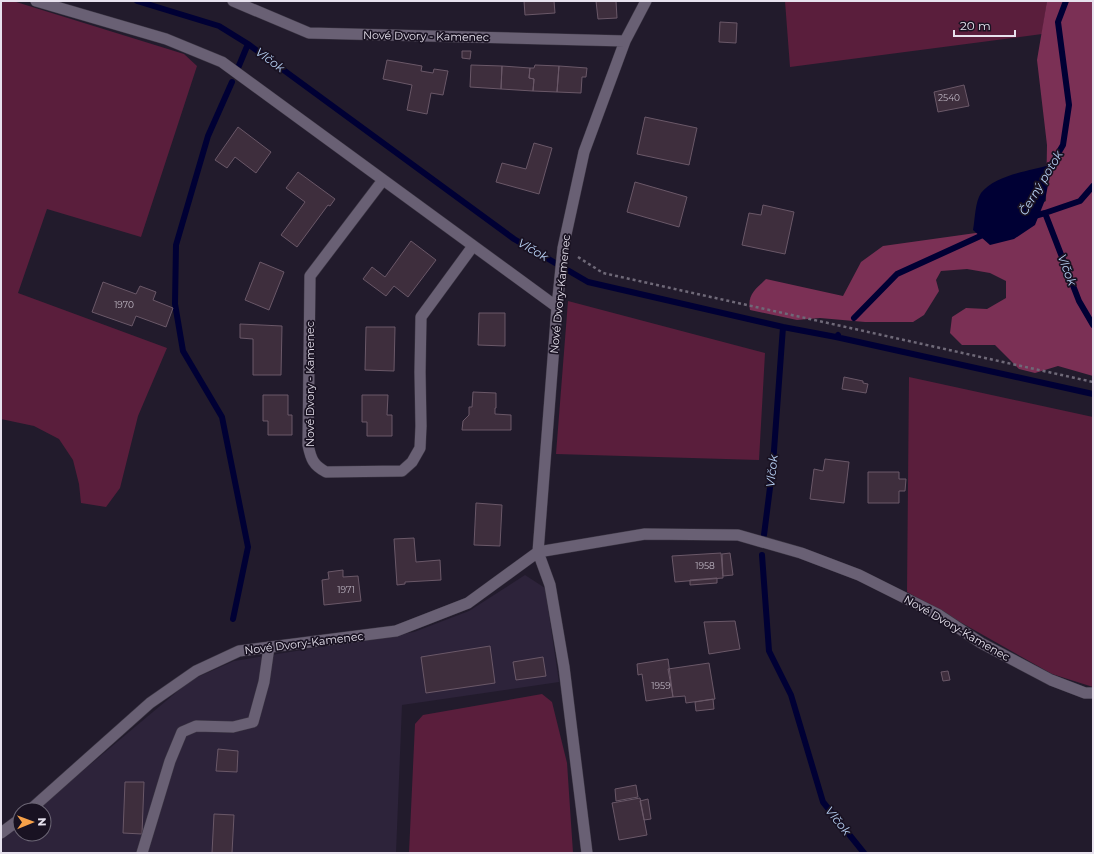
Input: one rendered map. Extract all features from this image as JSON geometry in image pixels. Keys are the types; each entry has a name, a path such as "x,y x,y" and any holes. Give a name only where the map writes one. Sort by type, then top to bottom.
{"street":[{"path":"36,1 166,39 222,62 473,246 557,303"},
{"name":"Nové Dvory - Kamenec","path":"233,1 309,33 625,41"},
{"name":"Nové Dvory-Kamenec","path":"587,853 564,667 550,584 538,552 557,303 563,248 584,152 625,41 646,1"},
{"name":"Nové Dvory - Kamenec","path":"383,180 310,276 308,445 311,458 317,467 326,472 402,471 412,462 420,448 421,317 473,246"},
{"name":"Nové Dvory-Kamenec","path":"39,802 150,703 196,671 239,651 396,631 468,603 538,552 645,534 738,535 802,553 859,575 939,615 981,642 1051,680 1085,692 1093,693"},
{"path":"142,853 170,761 182,732 196,726 233,727 254,722 264,682 269,647"},
{"path":"1,833 12,825"}],"path":[{"path":"563,248 604,273 1093,382"}],"shaded area":[{"path":"1,1 13,1 184,54 197,66 141,237 47,209 18,293 167,348 138,416 120,488 106,507 81,503 79,484 73,460 59,439 34,426 1,419"},
{"path":"785,1 1047,1 1042,34 790,67"},
{"path":"1047,1 1093,1 1093,376 1058,366 1035,373 1019,369 995,345 962,345 950,333 952,317 966,308 987,309 1006,298 1006,281 990,273 967,269 941,271 936,280 939,291 924,315 913,322 865,322 820,318 797,320 750,310 749,304 753,292 766,279 843,296 861,262 883,246 990,231 1046,201 1047,145 1037,60"},
{"path":"568,301 765,353 759,460 556,454"},
{"path":"909,377 1093,417 1093,687 1052,674 907,592"},
{"path":"525,575 545,588 559,682 402,705 396,853 1,853 1,836 12,828 12,842 52,842 52,802 46,802 191,680 234,661 414,632 469,611"},
{"path":"542,694 552,702 567,763 573,853 409,853 415,724 423,715"}],"water":[{"path":"1050,165 1045,200 1035,225 1014,239 990,245 973,230 979,197 987,187 1013,174"}],"building":[{"path":"524,1 554,1 555,13 525,15"},
{"path":"596,1 616,1 617,18 598,19"},
{"path":"720,22 737,23 736,43 719,42"},
{"path":"462,51 471,51 470,59 462,58"},
{"path":"387,60 422,66 421,71 433,73 434,69 448,71 443,95 431,93 427,114 407,110 412,85 383,79"},
{"path":"471,65 502,66 501,89 470,87"},
{"path":"535,65 559,66 557,92 533,91 534,79 529,78 530,68 534,68"},
{"path":"502,66 530,68 529,78 534,79 533,91 501,89"},
{"path":"559,66 587,68 586,77 582,77 581,93 557,92"},
{"path":"964,85 969,106 938,112 934,92"},
{"path":"645,117 697,128 689,165 637,154"},
{"path":"238,127 271,152 256,173 235,157 227,168 215,160"},
{"path":"534,143 552,148 539,194 496,182 502,163 526,169"},
{"path":"298,172 335,199 330,206 328,205 297,247 281,235 305,202 286,188"},
{"path":"635,182 687,197 679,227 627,212"},
{"path":"763,205 794,212 785,254 742,245 749,213 761,215"},
{"path":"411,241 436,260 408,297 394,286 386,296 363,279 372,267 385,277"},
{"path":"260,262 284,272 269,310 245,300"},
{"path":"103,282 136,294 140,286 156,292 153,300 173,308 166,327 136,316 132,326 92,312"},
{"path":"479,313 505,313 505,346 478,345"},
{"path":"240,324 282,326 281,375 253,375 253,339 240,338"},
{"path":"366,327 395,327 394,371 365,370"},
{"path":"844,377 863,381 863,383 868,384 866,393 842,389"},
{"path":"473,392 496,393 495,414 511,415 511,430 462,430 463,421 469,415 469,407 472,407"},
{"path":"263,395 288,395 288,415 292,415 292,435 268,435 268,421 263,421"},
{"path":"362,395 388,395 387,415 392,415 392,436 367,436 367,422 362,422"},
{"path":"825,459 849,462 844,503 810,499 814,469 823,471"},
{"path":"868,472 899,472 899,479 906,479 905,491 899,491 899,503 868,503"},
{"path":"476,503 502,505 500,546 474,545"},
{"path":"414,538 416,562 440,560 441,580 405,582 405,584 397,585 394,539"},
{"path":"721,553 723,578 675,582 672,556"},
{"path":"730,553 733,575 723,576 722,554"},
{"path":"343,570 343,577 358,576 361,601 324,605 322,580 329,579 328,572"},
{"path":"717,578 717,583 690,585 690,580"},
{"path":"735,621 740,649 709,654 704,622"},
{"path":"490,646 495,683 426,693 421,657"},
{"path":"543,657 546,676 516,680 513,662"},
{"path":"668,659 673,697 646,701 642,674 638,675 637,664"},
{"path":"709,663 715,699 686,703 685,696 673,697 668,669"},
{"path":"948,671 950,680 943,681 941,672"},
{"path":"713,699 714,709 696,711 695,702"},
{"path":"218,749 238,751 237,772 216,771"},
{"path":"125,782 144,782 142,834 123,833"},
{"path":"636,785 638,797 616,801 615,789"},
{"path":"640,798 647,835 619,840 612,803"},
{"path":"648,799 651,819 644,820 640,801"},
{"path":"214,814 234,815 232,853 212,853"}],"waterway":[{"name":"Vlčok","path":"137,1 219,26 248,44 514,239 588,282 783,327 836,337 838,335"},
{"name":"Černý potok","path":"1046,174 1063,145 1069,105 1058,22 1066,1"},
{"path":"238,68 248,44"},
{"path":"232,82 208,136 176,245 175,304 183,351 222,417 248,547 233,619"},
{"path":"1031,217 1080,201 1093,186"},
{"name":"Vlčok","path":"1045,213 1079,301 1093,325"},
{"name":"Černý potok","path":"854,318 897,274 987,233"},
{"name":"Vlčok","path":"764,535 773,464 783,327"},
{"path":"836,337 1093,394"},
{"name":"Vlčok","path":"762,555 769,651 791,695 823,802 864,853"}]}
